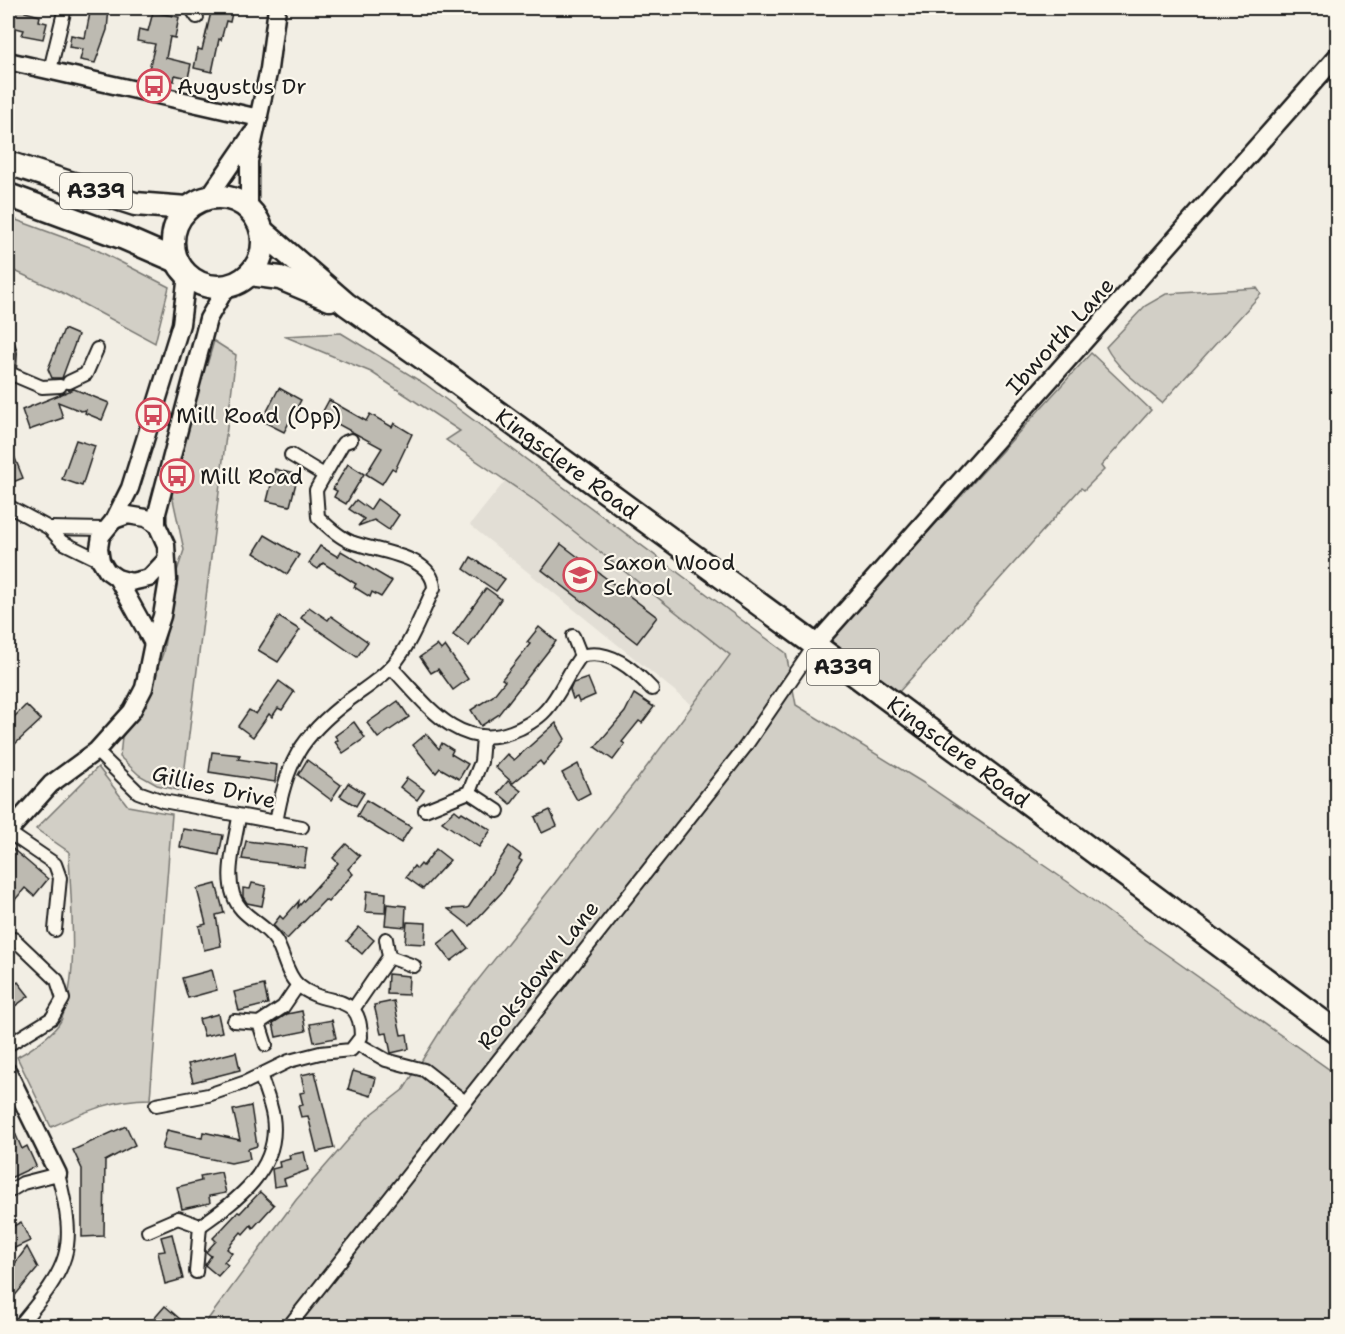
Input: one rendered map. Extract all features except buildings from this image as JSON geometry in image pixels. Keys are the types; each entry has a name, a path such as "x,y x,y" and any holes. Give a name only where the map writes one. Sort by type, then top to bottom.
{"highway":[{"name":"A339","path":"8,164 135,204 187,208"},
{"name":"A339","path":"8,195 113,233 182,268"},
{"path":"208,198 230,198 249,209 262,231 261,254 250,274 227,286 213,287 199,283 182,268 173,248 173,233 178,220 187,208 208,198"},
{"name":"Kingsclere Road","path":"262,231 346,304 815,645 1338,1033"},
{"name":"Kingsclere Road","path":"250,274 280,278 346,304"}],"street":[{"path":"50,70 65,8"},
{"path":"249,209 249,161 277,8"},
{"name":"Ibworth Lane","path":"815,645 1338,55"},
{"path":"8,61 257,124"},
{"path":"208,198 257,124"},
{"path":"165,561 149,578 131,582 117,578 107,571 101,561 99,548 130,488 181,324 182,268"},
{"path":"55,930 60,878 55,864 8,832 51,784 96,751 132,711 144,688 153,643 162,616 168,580 165,561 166,545 157,525 157,513 208,319 227,286"},
{"path":"8,346 10,353 8,374 42,387 65,384 86,374 97,349"},
{"path":"276,823 286,773 299,750 321,724 391,667 402,653 434,588 434,578 428,569 411,560 348,540 318,517 315,505 316,489 343,443 351,440"},
{"path":"291,455 324,475"},
{"path":"8,506 49,528 62,542 101,561"},
{"path":"49,528 109,525 135,515 146,518 157,525"},
{"path":"117,578 153,643"},
{"path":"573,636 581,656"},
{"name":"Rooksdown Lane","path":"289,1326 745,747 815,645"},
{"path":"391,667 438,716 454,729 483,738 501,736 518,730 546,710 581,656 594,652 624,663 652,689"},
{"path":"425,810 469,792 481,762 483,738"},
{"name":"Gillies Drive","path":"96,751 138,792 163,801 302,827"},
{"path":"469,792 498,811"},
{"path":"156,1105 208,1095 261,1077 289,1061 320,1053 351,1050 358,1044 362,1030 360,1016 354,1008 328,1000 298,985 274,938 241,909 235,899 231,886 231,871 239,817"},
{"path":"8,1045 52,1018 63,999 57,980 14,939"},
{"path":"354,1008 389,957 386,939"},
{"path":"389,957 414,966"},
{"path":"234,1021 259,1023 283,1007 298,985"},
{"path":"259,1023 266,1045"},
{"path":"358,1044 386,1060 424,1070 465,1102"},
{"path":"8,1072 58,1174 69,1223 67,1252 53,1283 19,1326"},
{"path":"200,1226 233,1203 257,1181 272,1144 273,1118 261,1077"},
{"path":"8,1192 23,1183 58,1174"},
{"path":"148,1231 178,1218 200,1226"},
{"path":"196,1272 200,1226"}],"shaded area":[{"path":"8,217 95,249 169,287 155,343 59,291 8,268"},
{"path":"1257,288 1261,294 1162,403 1124,370 1106,347 1145,306 1166,294"},
{"path":"341,333 425,384 786,653 796,705 925,784 1068,882 1337,1075 1337,1326 203,1326 296,1200 368,1117 404,1089 451,1014 636,781 730,655 537,502 446,440 460,431 371,372 284,336"},
{"path":"214,341 236,355 182,791 157,785 139,775 120,757 122,737 149,692 163,653 175,577 184,550 172,495 199,370 207,365"},
{"path":"1091,353 1151,410 1101,466 1104,470 1084,490 1081,488 898,693 830,640"},
{"name":"Saxon Wood School","path":"505,481 537,502 730,655 692,705 470,525"},
{"path":"98,767 128,806 172,814 150,1099 111,1104 51,1127 17,1057 55,1029 62,1018 68,999 73,936 69,852 36,829"}],"place":[{"name":"Augustus Dr","path":"154,86"},
{"name":"Mill Road (Opp)","path":"153,415"},
{"name":"Mill Road","path":"177,476"},
{"name":"Saxon Wood School","path":"580,575"}]}
